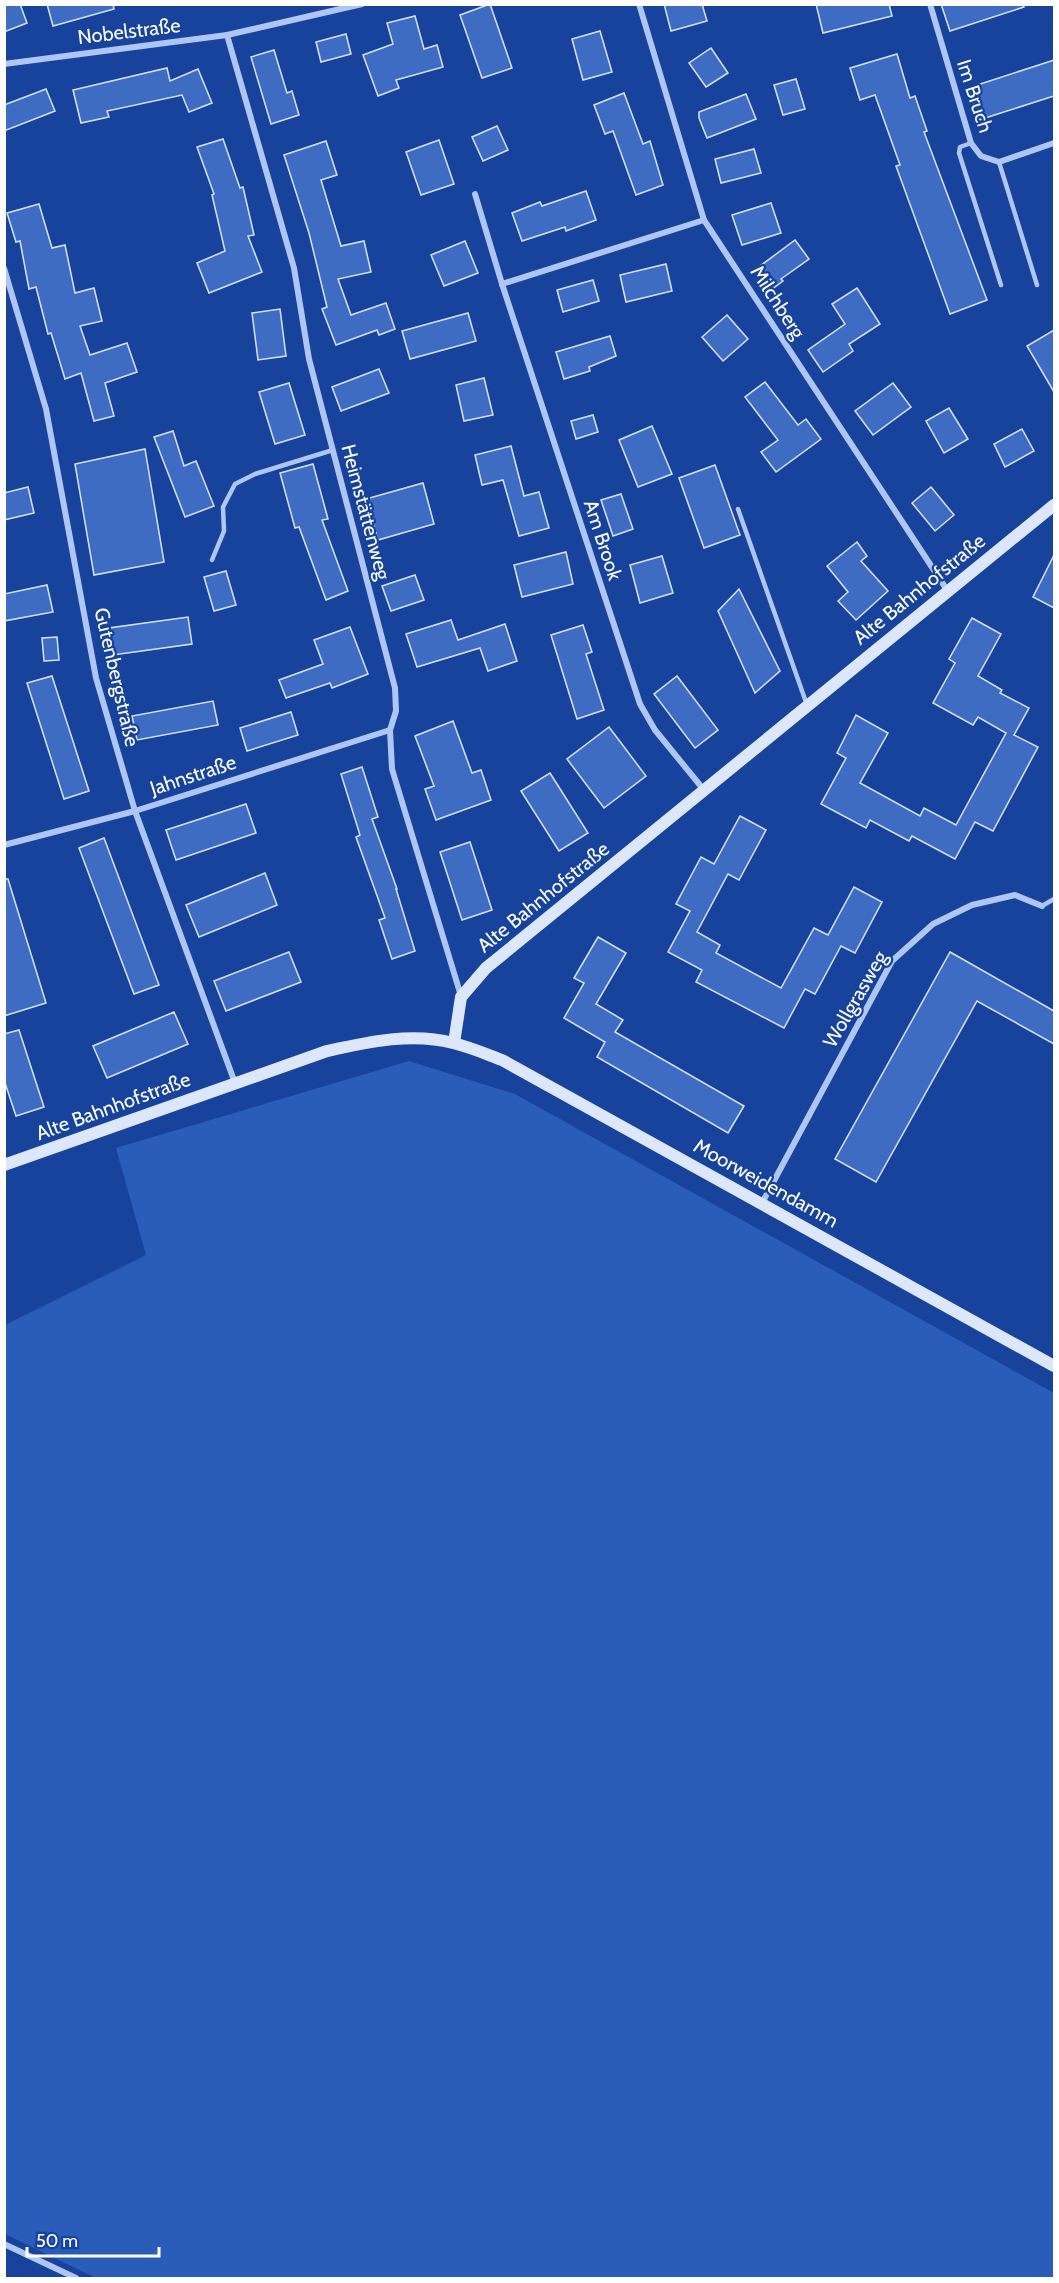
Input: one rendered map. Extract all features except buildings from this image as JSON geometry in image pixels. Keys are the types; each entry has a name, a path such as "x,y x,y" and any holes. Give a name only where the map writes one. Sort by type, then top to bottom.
{"street":[{"name":"Nobelstraße","path":"4,64 227,35 362,4"},
{"name":"Milchberg","path":"639,4 704,220 947,590"},
{"name":"Im Bruch","path":"930,4 971,143 981,156 999,162"},
{"name":"Heimstättenweg","path":"227,35 294,268 309,359 395,688 396,711 390,730 392,770 461,997"},
{"path":"999,162 1054,143"},
{"name":"Am Brook","path":"476,194 502,284 640,704 655,730 704,790"},
{"path":"502,284 704,220"},
{"name":"Gutenbergstraße","path":"4,268 46,409 96,678 135,811 234,1083"},
{"name":"Alte Bahnhofstraße","path":"461,997 486,968 1054,505"},
{"name":"Jahnstraße","path":"4,845 135,811 390,730"},
{"name":"Wollgrasweg","path":"762,1203 892,960 933,924 972,904 1015,896 1042,906"},
{"path":"454,1042 461,997"},
{"name":"Alte Bahnhofstraße","path":"4,1165 327,1051 370,1042 421,1038 454,1042"},
{"name":"Moorweidendamm","path":"454,1042 502,1060 1054,1366"},
{"path":"4,2244 76,2278"}],"lane":[{"path":"971,143 960,147 959,153 1002,285"},
{"path":"999,162 1037,285"},
{"path":"212,560 224,531 224,507 234,484 255,474 333,450"},
{"path":"738,509 807,706"},
{"path":"1042,906 1054,899"}],"shaded area":[{"path":"409,1061 515,1094 1054,1393 1054,2278 96,2278 5,2234 5,1325 146,1255 116,1148"}]}
